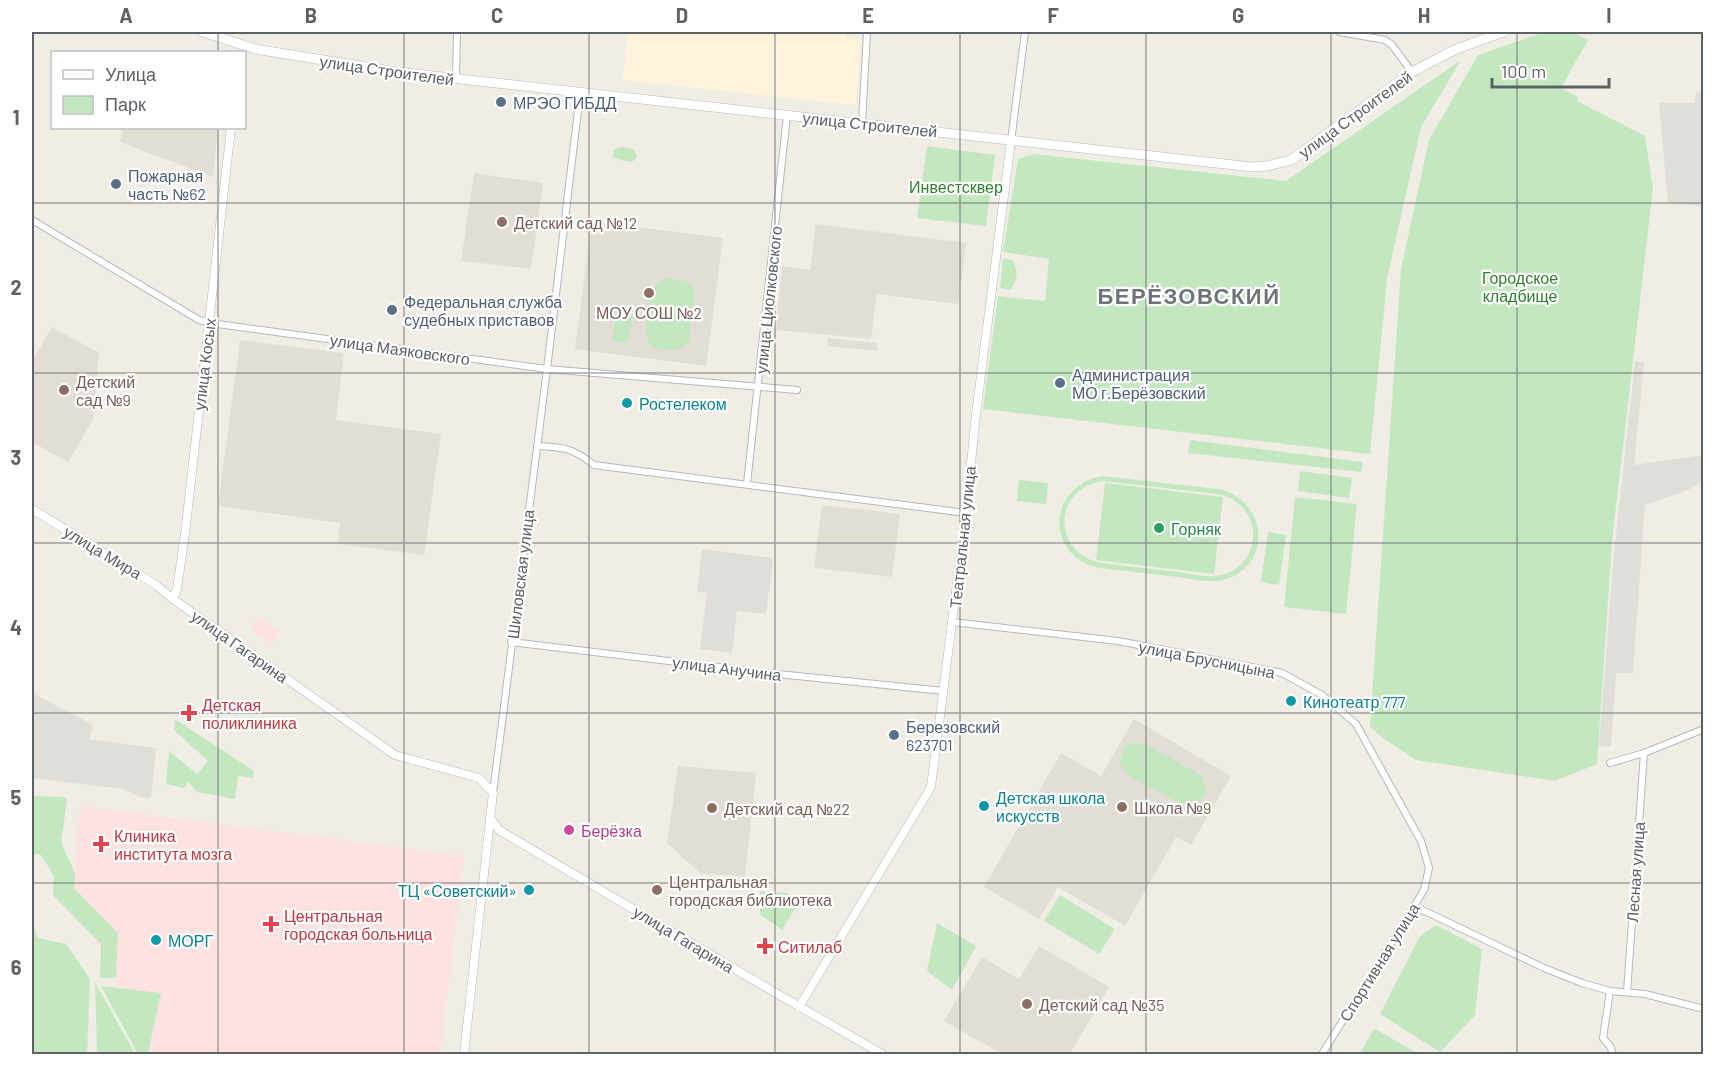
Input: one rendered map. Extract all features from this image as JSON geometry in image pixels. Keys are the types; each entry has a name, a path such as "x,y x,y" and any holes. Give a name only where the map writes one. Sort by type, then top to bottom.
{"main road":[{"name":"улица Строителей","path":"203,32 243,49 456,79 1252,167 1281,164 1300,155 1412,72 1454,50 1503,32"}],"street":[{"path":"456,79 457,32"},
{"path":"862,123 867,32"},
{"name":"Театральная улица","path":"799,1007 931,787 966,513 975,414 1025,32"},
{"path":"1340,32 1385,40 1392,45 1412,72"},
{"name":"Шиловская улица","path":"464,1054 511,642 580,94"},
{"name":"улица Циолковского","path":"747,484 787,115"},
{"name":"улица Косых","path":"173,599 177,589 183,550 231,129"},
{"name":"улица Маяковского","path":"32,220 199,320 209,323 547,369 797,390"},
{"path":"537,446 566,448 580,454 594,465 966,513"},
{"name":"улица Мира","path":"32,509 136,572 173,599"},
{"name":"улица Гагарина","path":"173,599 395,755 479,778 493,793"},
{"name":"улица Брусницына","path":"952,622 1118,641 1282,673 1322,695 1356,724 1421,840 1429,868"},
{"name":"улица Анучина","path":"511,642 768,673 944,691"},
{"path":"1610,763 1644,753 1704,729"},
{"name":"Лесная улица","path":"1627,992 1644,753"},
{"name":"улица Гагарина","path":"491,819 500,830 882,1054"},
{"name":"Спортивная улица","path":"1322,1054 1424,890 1429,868"},
{"path":"1414,906 1544,969 1611,991 1645,994 1704,1009"},
{"path":"1611,991 1603,1038 1613,1054"}],"shaded area":[{"path":"628,32 846,32 846,38 861,40 856,105 623,80"},
{"path":"1697,92 1703,93 1703,206 1668,203 1659,103 1694,103"},
{"path":"123,129 218,129 213,177 120,142"},
{"name":"Детский сад №12","path":"474,173 543,183 531,269 461,261"},
{"name":"МОУ СОШ №2","path":"592,221 723,238 706,366 575,349"},
{"path":"816,224 966,243 958,304 877,294 871,339 776,330 782,266 810,270"},
{"name":"Детский сад №9","path":"52,327 99,353 94,418 68,462 32,442 32,361"},
{"path":"828,338 877,343 877,351 827,346"},
{"path":"240,340 344,353 336,420 441,434 424,555 338,544 340,523 218,506"},
{"path":"1635,361 1644,362 1634,465 1703,455 1703,481 1688,490 1645,505 1633,673 1616,673 1611,747 1599,746 1614,554"},
{"path":"822,505 900,514 892,577 814,568"},
{"path":"702,549 773,558 766,614 737,611 732,653 700,649 707,593 697,591"},
{"path":"258,617 280,632 271,644 250,629"},
{"path":"32,693 93,725 89,739 156,748 151,797 143,798 122,789 32,778"},
{"name":"Школа №9","path":"1134,719 1231,776 1191,845 1176,837 1125,926 1058,887 1039,919 984,887 1061,753 1101,776"},
{"name":"Детский сад №22","path":"678,766 756,773 745,877 700,873 667,843"},
{"name":"Центральная городская больница","path":"80,806 464,856 440,1054 153,1054 72,895"},
{"name":"Детский сад №35","path":"1039,946 1109,987 1070,1054 1002,1054 944,1021 982,957 1019,979"}],"green space":[{"name":"Городское кладбище","path":"1545,32 1572,32 1588,40 1561,88 1578,97 1577,101 1645,136 1653,188 1612,541 1597,764 1555,781 1416,760 1370,727 1401,269 1429,140 1478,55"},
{"path":"1461,60 1421,127 1387,279 1370,454 983,409 998,296 1045,301 1049,259 1003,252 1018,159 1033,154 1286,181"},
{"name":"Инвестсквер","path":"927,146 995,155 986,226 917,218"},
{"path":"621,147 634,149 637,155 635,160 630,162 614,158 613,150"},
{"path":"1003,259 1013,260 1016,268 1016,279 1010,290 1000,288"},
{"path":"666,278 687,283 695,293 689,341 676,350 654,348 647,338 647,317 652,291"},
{"path":"630,314 632,317 626,343 615,342 612,339 616,315"},
{"path":"1190,440 1363,462 1361,472 1188,453"},
{"path":"1300,471 1352,478 1349,498 1298,491"},
{"path":"1103,476 1218,489 1235,495 1247,506 1255,519 1258,533 1257,548 1251,562 1239,573 1218,581 1100,568 1082,561 1069,550 1062,536 1060,521 1063,506 1071,493 1084,482","holes":["1103,481 1228,497 1242,507 1249,516 1253,531 1251,548 1243,562 1237,568 1221,575 1210,576 1101,563 1085,557 1073,547 1066,535 1064,521 1067,507 1075,495 1087,486"]},
{"path":"1019,480 1048,483 1046,504 1017,501"},
{"name":"Горняк","path":"1105,483 1223,497 1214,574 1096,560"},
{"path":"1295,497 1357,504 1346,614 1284,607"},
{"path":"1268,532 1286,535 1279,585 1261,582"},
{"path":"175,719 254,771 253,778 238,776 235,799 197,792 188,782 184,788 166,784 169,751 197,774 208,761 174,730"},
{"path":"1143,743 1201,775 1207,790 1200,803 1181,804 1127,775 1119,762 1126,745"},
{"path":"32,796 65,797 67,800 61,842 75,873 74,888 118,933 116,978 100,978 101,944 53,895 54,876 41,855 32,854"},
{"path":"760,891 787,893 798,903 782,930 760,914"},
{"path":"1060,895 1115,929 1099,954 1044,921"},
{"path":"32,922 38,938 66,944 90,979 87,1054 32,1054"},
{"path":"937,923 976,946 952,990 927,971"},
{"path":"1436,925 1482,949 1475,1015 1440,1052 1380,1014 1420,936"},
{"path":"95,982 135,1054 97,1054"},
{"path":"101,986 161,993 148,1054 138,1054"},
{"path":"1374,1028 1418,1054 1360,1054"}],"place":[{"name":"МРЭО ГИБДД","path":"501,102"},
{"name":"Пожарная часть №62","path":"116,184"},
{"name":"Детский сад №12","path":"502,222"},
{"name":"МОУ СОШ №2","path":"649,293"},
{"name":"Федеральная служба судебных приставов","path":"392,310"},
{"name":"Администрация МО г.Берёзовский","path":"1060,383"},
{"name":"Детский сад №9","path":"64,390"},
{"name":"Ростелеком","path":"627,403"},
{"name":"Горняк","path":"1159,528"},
{"name":"Кинотеатр 777","path":"1291,701"},
{"name":"Детская поликлиника","path":"189,713"},
{"name":"Березовский 623701","path":"894,735"},
{"name":"Детская школа искусств","path":"984,806"},
{"name":"Школа №9","path":"1122,807"},
{"name":"Детский сад №22","path":"712,808"},
{"name":"Берёзка","path":"569,830"},
{"name":"Клиника института мозга","path":"101,844"},
{"name":"ТЦ «Советский»","path":"529,890"},
{"name":"Центральная городская библиотека","path":"657,890"},
{"name":"Центральная городская больница","path":"271,924"},
{"name":"МОРГ","path":"156,940"},
{"name":"Ситилаб","path":"765,946"},
{"name":"Детский сад №35","path":"1027,1004"}],"district":[{"name":"БЕРЁЗОВСКИЙ","path":"1189,295"}]}
